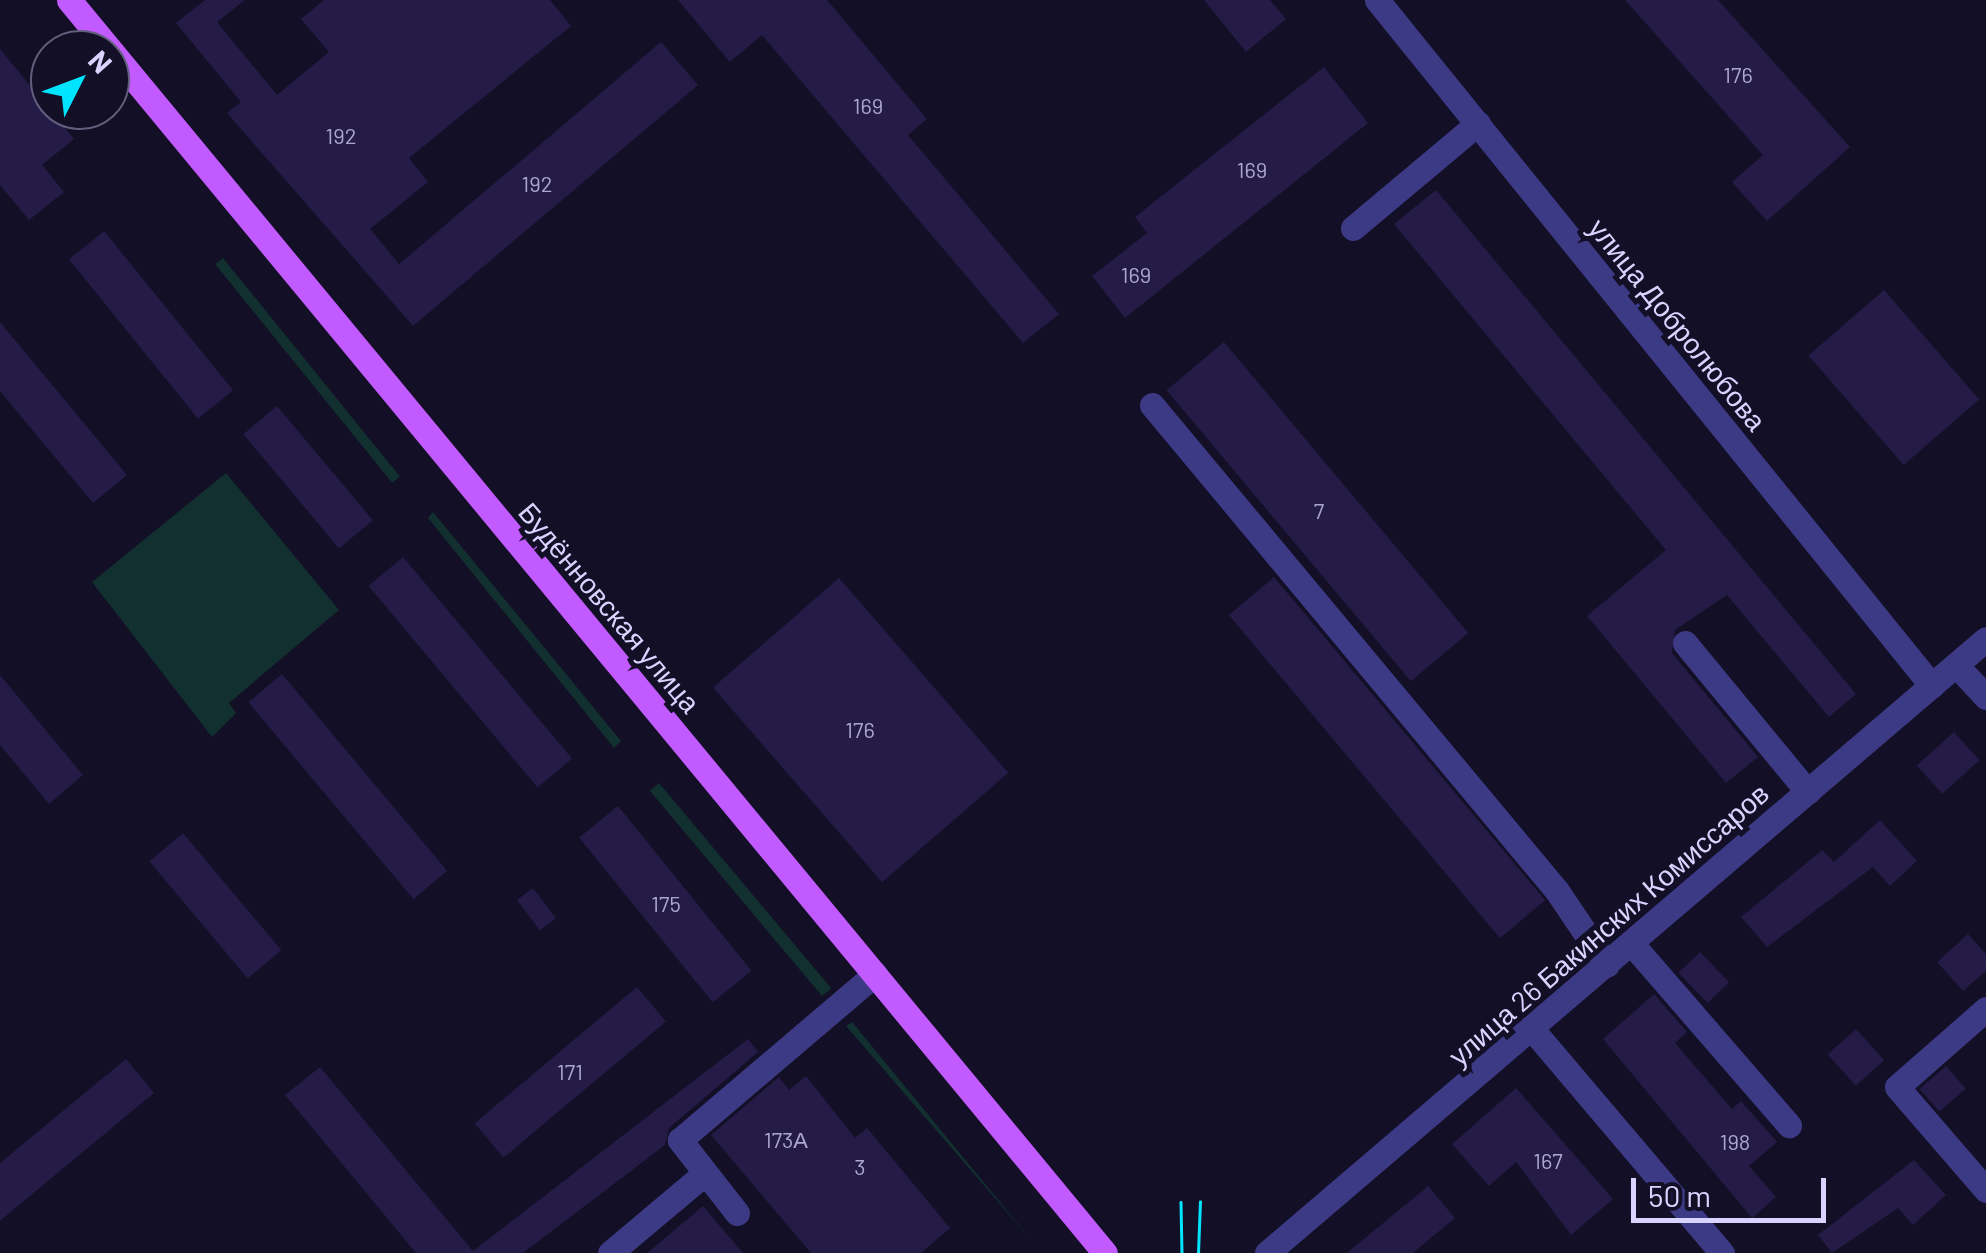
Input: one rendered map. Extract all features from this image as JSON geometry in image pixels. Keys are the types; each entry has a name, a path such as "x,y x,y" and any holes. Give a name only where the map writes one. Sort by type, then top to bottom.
{"main road":[{"name":"Будённовская улица","path":"69,0 1105,1253"}],"street":[{"name":"улица Добролюбова","path":"1378,0 1932,686"},
{"path":"1352,228 1478,123"},
{"path":"1152,405 1556,890 1607,965"},
{"name":"улица 26 Бакинских Комиссаров","path":"1267,1253 1986,639"},
{"path":"1685,643 1808,792"},
{"path":"1956,665 1986,698"},
{"path":"1632,944 1789,1124"},
{"path":"737,1214 684,1150 686,1133 875,974"},
{"path":"1986,1009 1897,1087 1986,1190"},
{"path":"1532,1029 1722,1253"},
{"path":"610,1253 704,1174"}],"green space":[{"path":"223,258 400,476 392,483 215,264"},
{"path":"226,473 339,610 229,703 236,713 212,737 92,582"},
{"path":"433,512 621,741 614,748 428,518"},
{"path":"659,783 831,988 822,996 650,791"},
{"path":"852,1022 1032,1241 846,1026"}],"building":[{"path":"205,0 245,0 217,22 277,95 329,52 301,19 324,0 550,0 571,26 409,158 428,182 370,229 399,264 661,42 698,85 413,326 227,113 241,102 176,23"},
{"path":"678,0 827,0 927,119 908,135 1059,314 1023,343 762,35 730,62"},
{"path":"1204,0 1270,0 1286,19 1246,52"},
{"path":"1625,0 1718,0 1850,147 1767,221 1732,182 1763,155"},
{"path":"0,49 30,85 30,130 67,130 74,139 42,165 64,192 29,220 0,185"},
{"path":"1324,67 1368,123 1125,318 1092,276 1147,233 1135,217"},
{"path":"1436,190 1856,694 1829,717 1727,595 1675,630 1672,653 1758,757 1726,783 1587,616 1666,550 1394,224"},
{"path":"104,231 233,390 198,419 69,259"},
{"path":"1884,290 1979,399 1904,465 1809,356"},
{"path":"0,322 127,475 93,503 0,391"},
{"path":"1224,342 1468,633 1411,681 1167,390"},
{"path":"277,406 373,520 339,548 243,434"},
{"path":"403,557 572,758 538,787 369,586"},
{"path":"1274,577 1545,900 1500,938 1229,615"},
{"path":"839,578 1008,773 882,882 713,688"},
{"path":"282,674 447,871 413,899 248,702"},
{"path":"0,675 83,775 49,804 0,745"},
{"path":"1954,732 1979,760 1942,794 1917,765"},
{"path":"618,806 751,971 713,1002 579,837"},
{"path":"1880,820 1917,861 1890,886 1873,867 1767,947 1741,917 1822,850 1834,862"},
{"path":"183,833 281,950 248,978 149,861"},
{"path":"533,888 556,918 540,930 517,900"},
{"path":"1968,934 1986,954 1986,971 1963,991 1937,962"},
{"path":"1700,952 1729,982 1708,1003 1678,973"},
{"path":"637,987 666,1021 504,1158 475,1123"},
{"path":"1654,994 1687,1032 1675,1043 1732,1109 1741,1101 1777,1142 1749,1166 1776,1197 1752,1218 1603,1039"},
{"path":"1856,1029 1884,1060 1856,1086 1828,1054"},
{"path":"748,1039 758,1052 669,1128 665,1145 523,1253 416,1253 285,1095 320,1067 473,1251"},
{"path":"126,1059 154,1093 0,1221 0,1163"},
{"path":"1946,1066 1966,1089 1939,1112 1920,1089"},
{"path":"806,1076 855,1138 867,1128 950,1228 921,1253 811,1253 711,1135 779,1077 789,1090"},
{"path":"1516,1088 1613,1199 1571,1235 1516,1162 1489,1186 1452,1144"},
{"path":"1914,1160 1946,1195 1913,1225 1898,1208 1832,1253 1818,1235"},
{"path":"1428,1186 1455,1218 1413,1253 1347,1253"},
{"path":"703,1206 743,1253 647,1253"}],"tram line":[{"path":"1181,1202 1182,1253"},
{"path":"1198,1253 1200,1202"}]}
